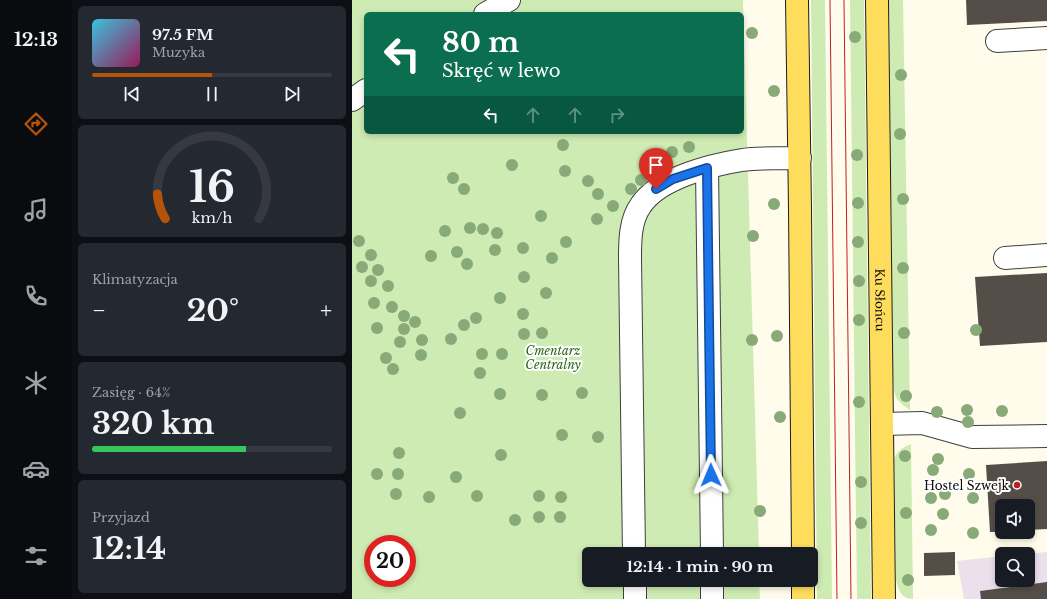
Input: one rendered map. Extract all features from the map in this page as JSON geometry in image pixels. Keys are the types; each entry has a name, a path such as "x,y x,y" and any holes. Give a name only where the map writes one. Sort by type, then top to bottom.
{"main road":[{"path":"797,0 800,158 803,547"},
{"name":"Ku Słońcu","path":"877,0 882,424 887,596"},
{"path":"803,587 803,599"}],"street":[{"path":"488,12 509,0"},
{"path":"997,41 1047,38"},
{"path":"352,100 364,91"},
{"path":"634,547 630,258 632,225 640,205 656,189 673,179 707,168 742,160 800,158"},
{"path":"707,168 712,547"},
{"path":"1005,258 1047,256"},
{"path":"882,424 922,423 972,438 1047,436"},
{"path":"635,587 635,599"},
{"path":"712,587 712,599"}],"shaded area":[{"path":"1047,552 1047,599 964,599 957,561 995,557 995,587 1035,587 1035,553"}],"green space":[{"name":"Cmentarz Centralny","path":"352,0 743,0 743,12 364,12 364,134 744,134 744,35 759,547 582,547 582,587 759,587 760,599 352,599"},
{"path":"811,0 825,0 832,599 817,599 818,547 816,547"},
{"path":"850,0 864,0 871,599 857,599"},
{"path":"889,0 903,0 910,410 896,398 893,379"},
{"path":"911,444 913,599 909,599 899,590 896,579 894,461 900,450"}],"building":[{"path":"966,0 1047,0 1047,21 967,25"},
{"path":"1047,273 1047,342 980,346 975,277"},
{"name":"Hostel Szwejk","path":"1047,461 1047,529 1035,530 1035,499 995,499 995,532 990,532 986,465"},
{"path":"955,552 955,575 924,576 924,553"},
{"path":"1047,582 1047,599 981,599 980,591 1010,587 1035,587 1035,584"}],"tram line":[{"path":"830,0 837,599"},
{"path":"844,0 851,599"}],"place":[{"name":"Hostel Szwejk","path":"1017,485"}],"route":[{"path":"656,189 673,179 707,168 711,475"}]}
